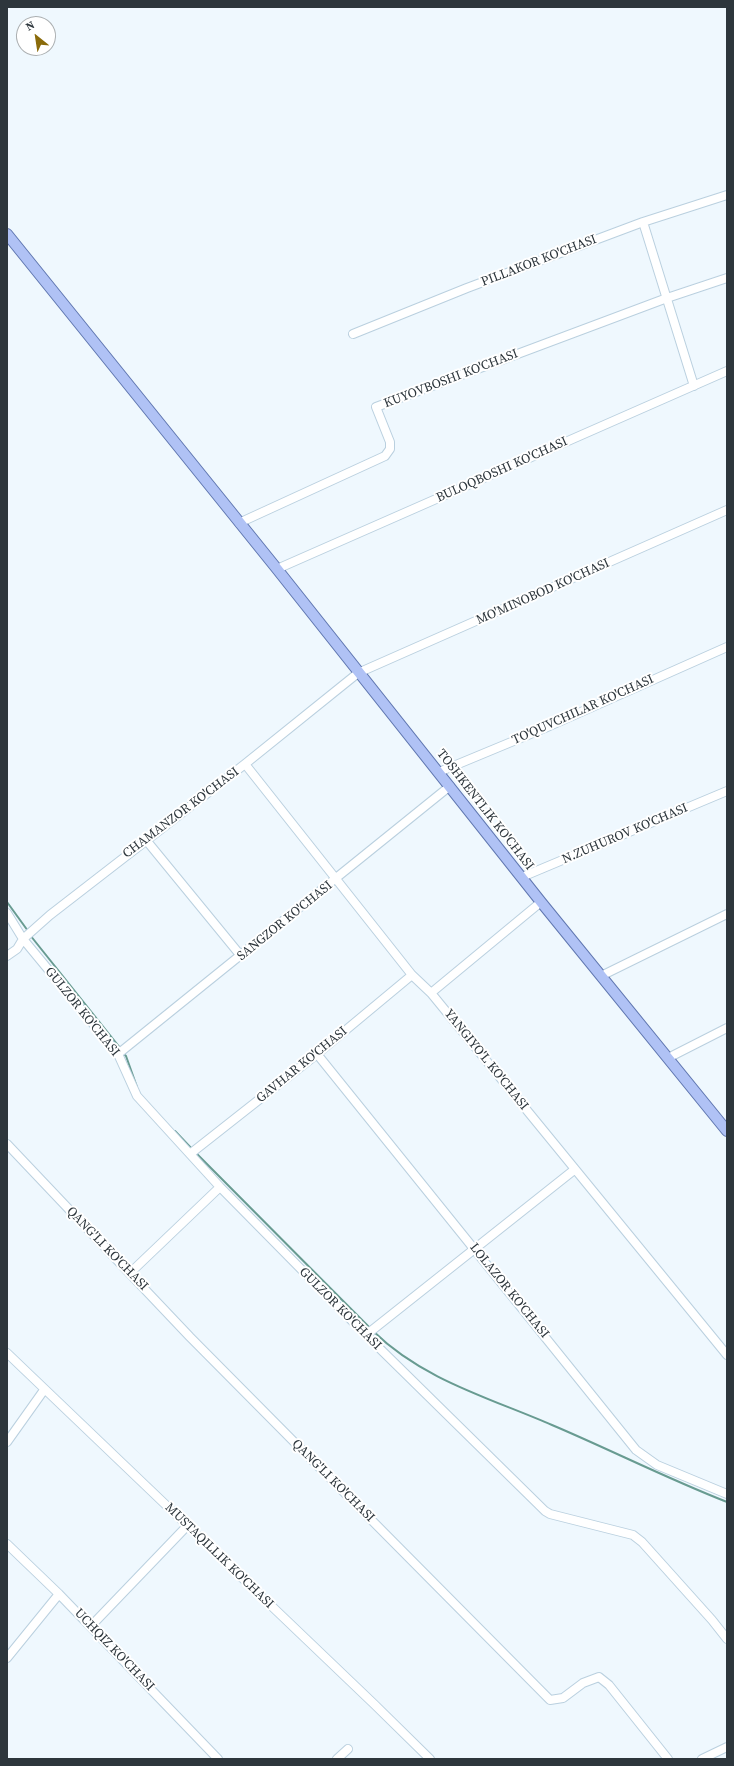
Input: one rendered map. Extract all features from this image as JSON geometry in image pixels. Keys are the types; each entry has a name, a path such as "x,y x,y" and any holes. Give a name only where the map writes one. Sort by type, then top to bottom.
{"main road":[{"name":"TOSHKENTLIK KO'CHASI","path":"7,234 277,569 541,902 727,1130"}],"street":[{"name":"PILLAKOR KO'CHASI","path":"353,334 468,288 643,222 727,195"},
{"path":"643,222 694,386"},
{"name":"KUYOVBOSHI KO'CHASI","path":"239,523 385,456 390,449 390,442 376,407 667,298 727,278"},
{"name":"BULOQBOSHI KO'CHASI","path":"277,569 727,371"},
{"name":"MO'MINOBOD KO'CHASI","path":"358,673 727,510"},
{"name":"TO'QUVCHILAR KO'CHASI","path":"439,772 545,728 727,647"},
{"name":"CHAMANZOR KO'CHASI","path":"7,956 17,949 23,939 50,915 246,764 358,673"},
{"name":"YANGIYO'L KO'CHASI","path":"246,764 412,975 431,993 574,1170 727,1355"},
{"name":"SANGZOR KO'CHASI","path":"118,1054 336,880 450,786"},
{"name":"N.ZUHUROV KO'CHASI","path":"522,877 727,791"},
{"path":"146,840 241,956"},
{"path":"431,993 541,902"},
{"name":"GULZOR KO'CHASI","path":"7,913 23,939 118,1054 137,1096 220,1187 366,1336 545,1511 550,1514 633,1535 642,1542 712,1620 727,1639"},
{"path":"601,976 727,914"},
{"name":"GAVHAR KO'CHASI","path":"190,1154 317,1054 412,975"},
{"path":"668,1058 727,1028"},
{"name":"LOLAZOR KO'CHASI","path":"317,1054 475,1248 636,1450 657,1465 727,1494"},
{"name":"QANG'LI KO'CHASI","path":"7,1144 190,1338 550,1700 563,1698 584,1683 599,1677 609,1685 668,1759"},
{"path":"366,1336 574,1170"},
{"path":"130,1273 220,1187"},
{"name":"MUSTAQILLIK KO'CHASI","path":"7,1354 188,1525 430,1759"},
{"path":"7,1442 44,1390"},
{"path":"91,1626 188,1525"},
{"name":"UCHQIZ KO'CHASI","path":"7,1544 60,1594 218,1759"},
{"path":"7,1658 60,1594"},
{"path":"702,1759 727,1747"},
{"path":"337,1759 348,1749"}],"waterway":[{"path":"7,902 28,931"},
{"path":"30,935 121,1049"},
{"path":"123,1053 126,1056 137,1087"},
{"path":"175,1131 193,1150"},
{"path":"196,1153 370,1328"},
{"path":"373,1331 413,1363 435,1375 727,1502"}]}
